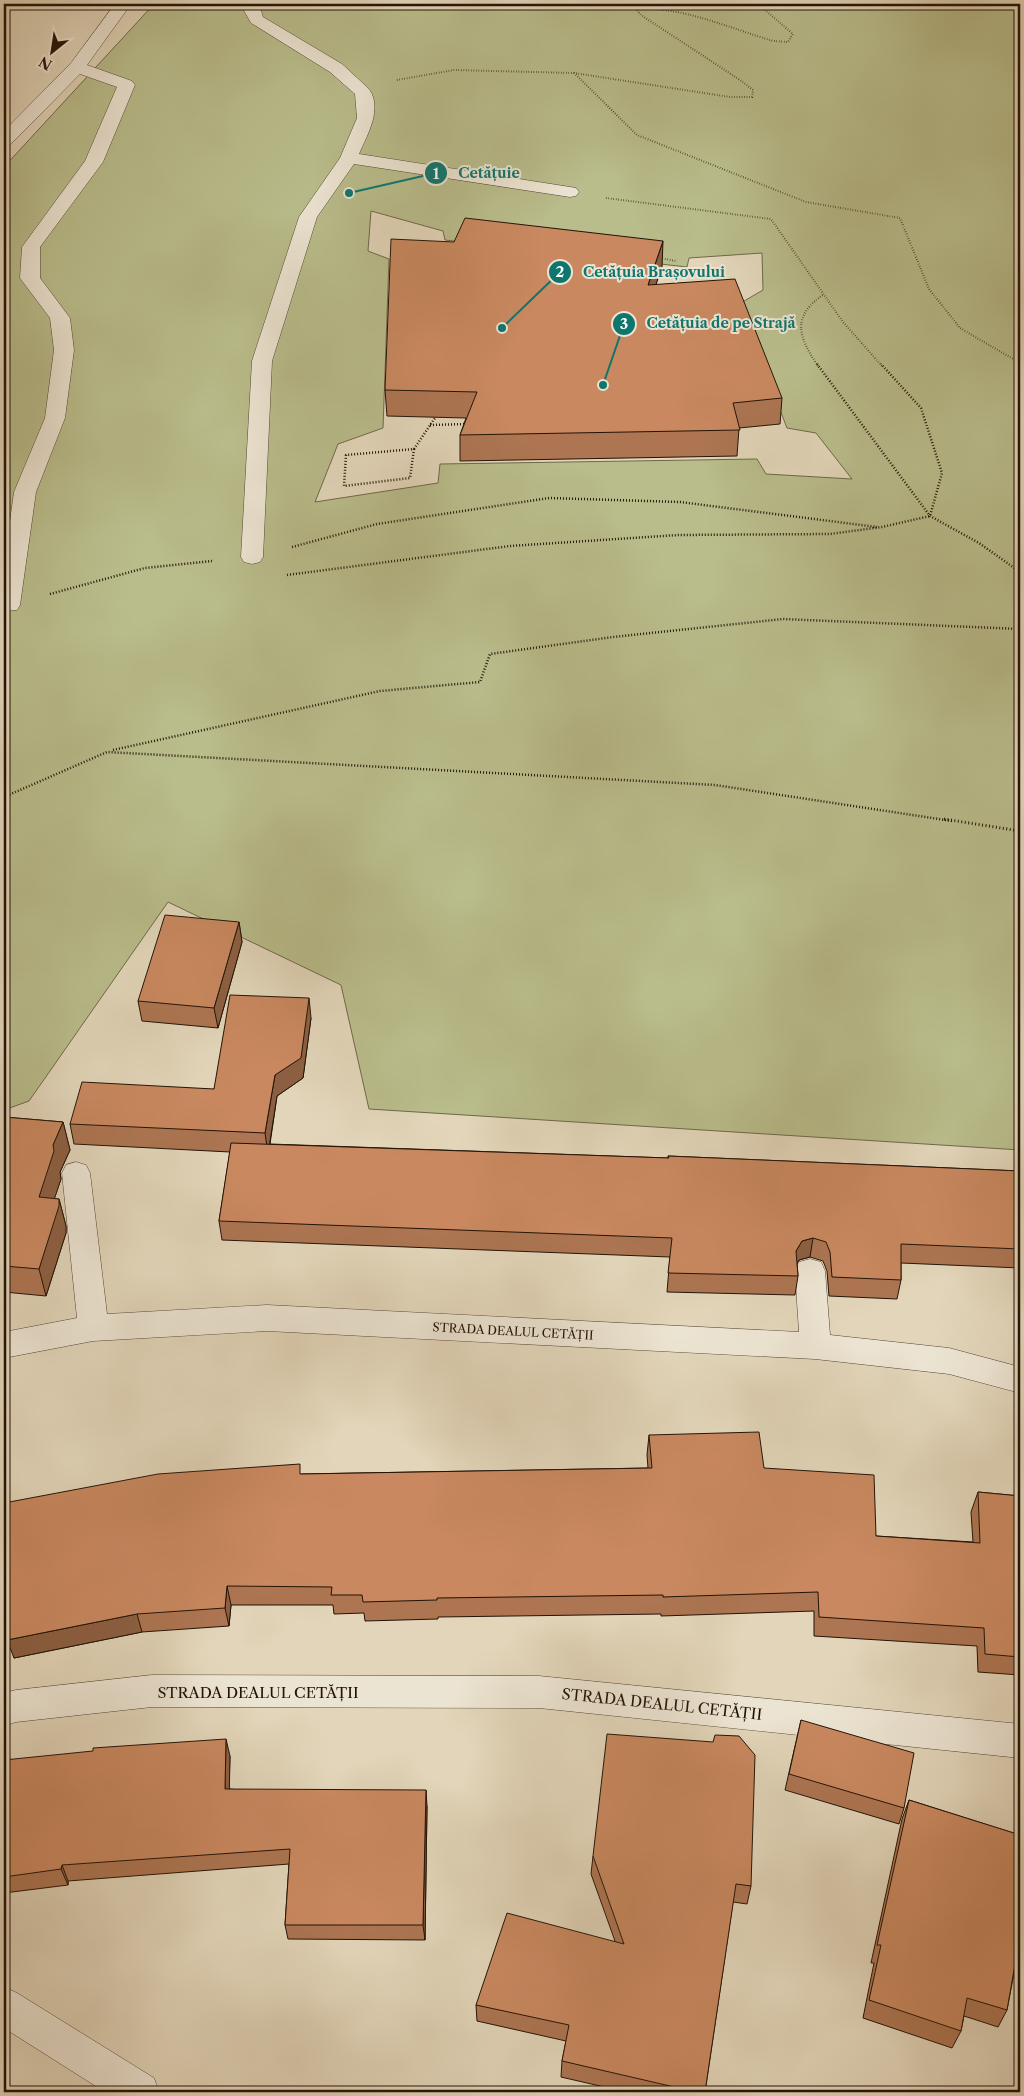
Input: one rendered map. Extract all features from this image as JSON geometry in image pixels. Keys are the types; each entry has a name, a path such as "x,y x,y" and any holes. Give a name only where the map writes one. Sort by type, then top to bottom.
{"street":[{"path":"4,140 77,67 112,15 123,4"},
{"path":"251,4 251,9 257,20 336,68 363,93 366,118 349,158 308,217 262,361 252,557"},
{"path":"9,606 24,492 55,418 64,350 60,318 30,278 31,247 94,162 126,85 77,67"},
{"path":"349,158 570,192"},
{"path":"76,1173 92,1328"},
{"path":"810,1271 814,1346"},
{"name":"STRADA DEALUL CETĂȚII","path":"4,1345 92,1328 267,1318 814,1346 949,1360 1020,1380"},
{"name":"STRADA DEALUL CETĂȚII","path":"4,1710 16,1706 152,1691 539,1692 1020,1741"},
{"path":"4,2006 140,2092"}],"path":[{"path":"336,68 396,80 454,70 574,73 730,97 752,97 753,90 740,80 641,15 636,9 645,7 665,10 773,41 788,42 793,34 758,4"},
{"path":"574,73 637,135 806,202 900,218 929,289 960,328 1020,363"},
{"path":"570,192 636,203 771,219 843,322 921,408 942,473 930,516"},
{"path":"658,258 676,261"},
{"path":"824,294 811,303 801,320 803,344 930,516 979,543 1020,572"},
{"path":"414,449 346,455 344,486 410,478 414,449 438,413"},
{"path":"430,425 470,424"},
{"path":"9,606 145,568 252,557 377,524 549,498 680,502 882,528"},
{"path":"252,557 258,576 285,575 510,546 678,535 830,534 882,528 930,516"},
{"path":"4,797 107,752 380,691 480,682 490,654 604,638 783,619 1020,629"},
{"path":"107,752 715,785 1020,831"}],"green space":[{"path":"154,4 1020,4 1020,1150 369,1109 341,985 168,902 29,1101 4,1110 4,167","holes":["371,211 443,231 445,240 687,267 689,258 762,253 763,290 739,304 787,428 816,433 852,479 766,474 757,459 440,464 438,483 315,502 338,444 383,428 389,259 368,251"]}],"building":[{"path":"465,218 663,241 648,285 735,279 782,398 733,403 740,430 460,435 477,392 385,390 391,239 454,242"},
{"path":"165,915 239,922 214,1008 138,1001"},
{"path":"230,995 309,998 301,1058 275,1075 265,1133 70,1124 82,1082 214,1089"},
{"path":"4,1117 63,1122 53,1145 54,1151 39,1197 59,1199 59,1206 39,1269 4,1266"},
{"path":"231,1143 669,1158 668,1156 1020,1171 1020,1249 901,1244 901,1280 832,1277 830,1252 826,1242 813,1238 802,1241 796,1251 798,1276 668,1273 672,1238 219,1221"},
{"path":"759,1432 764,1468 874,1475 876,1536 980,1543 978,1492 1020,1496 1020,1657 985,1654 984,1628 819,1617 818,1592 663,1597 663,1595 437,1598 437,1600 363,1602 362,1595 331,1595 332,1587 227,1586 225,1608 137,1614 7,1640 4,1603 4,1503 158,1474 300,1464 300,1474 652,1468 649,1435"},
{"path":"801,1720 914,1753 904,1808 789,1774"},
{"path":"607,1734 713,1742 715,1735 739,1736 755,1755 751,1886 736,1884 705,2092 696,2092 562,2061 569,2025 476,2005 507,1913 624,1944 593,1856"},
{"path":"226,1739 225,1789 426,1790 423,1925 285,1925 290,1849 62,1865 61,1869 4,1877 4,1760 93,1751 93,1748"},
{"path":"909,1800 1020,1835 1020,1954 1017,1953 1007,2010 967,1998 961,2031 869,2000 881,1945 877,1945"}],"place":[{"name":"Cetățuie","path":"349,193"},
{"name":"Cetățuia Brașovului","path":"502,328"},
{"name":"Cetățuia de pe Strajă","path":"603,385"}]}
